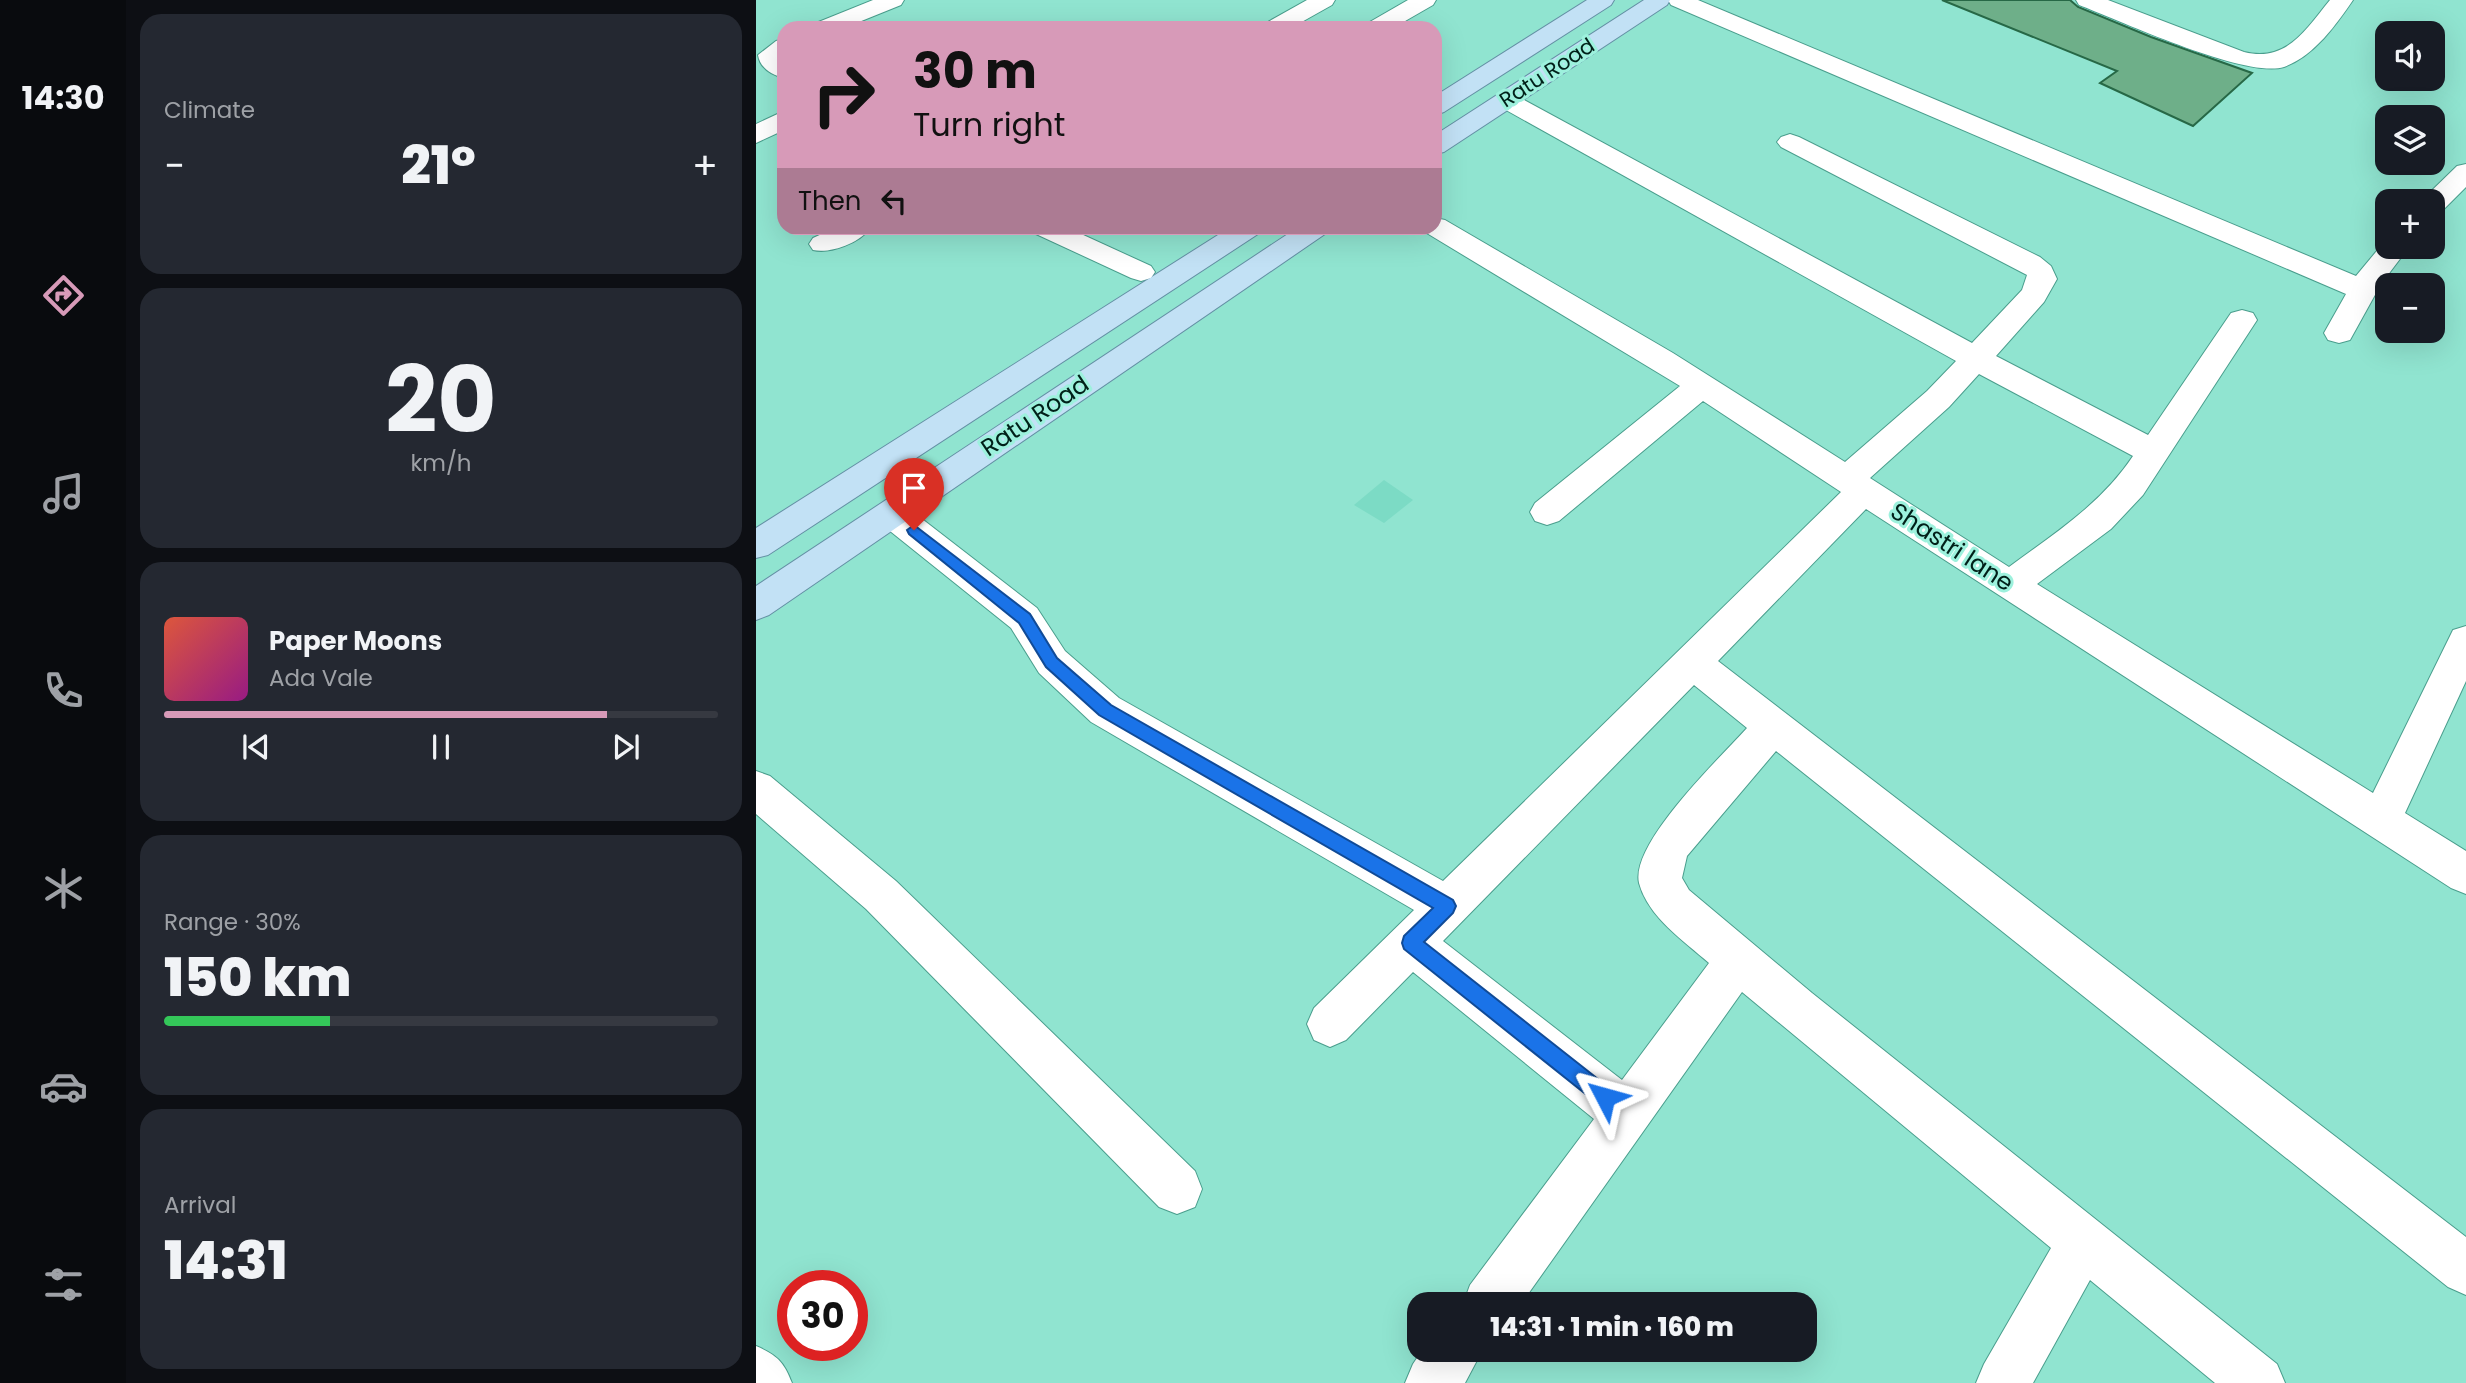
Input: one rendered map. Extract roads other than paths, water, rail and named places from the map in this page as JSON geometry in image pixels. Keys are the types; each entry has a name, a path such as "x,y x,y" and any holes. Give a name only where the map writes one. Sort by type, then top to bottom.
{"main road":[{"name":"Ratu Road","path":"1442,82 1577,0"},
{"path":"1442,103 1602,0"},
{"path":"1442,124 1634,0"},
{"name":"Ratu Road","path":"1442,141 1659,0"},
{"path":"756,526 971,389 1197,235"},
{"path":"756,545 1237,235"},
{"path":"756,576 1274,235"},
{"name":"Ratu Road","path":"756,605 1305,235"}],"street":[{"path":"841,21 893,0"},
{"path":"1296,21 1324,0"},
{"path":"1388,21 1425,0"},
{"path":"1679,0 2362,290"},
{"path":"2087,0 2236,57 2274,62 2313,37 2342,0"},
{"path":"1506,100 1975,358 2153,452"},
{"path":"756,135 777,124"},
{"path":"1330,1024 1692,662 2034,295 2042,279 2041,271 2030,263 1790,142"},
{"path":"2445,192 2466,172"},
{"name":"Shastri lane","path":"1442,230 1702,385 2010,585 2466,874"},
{"path":"822,244 841,235"},
{"path":"1061,235 1141,272"},
{"path":"2339,333 2362,290 2386,259"},
{"path":"2010,585 2099,520 2131,486 2242,320"},
{"path":"1547,512 1702,385"},
{"path":"892,514 1024,618 1052,662 1105,710 1447,906"},
{"path":"2381,820 2466,641"},
{"path":"1692,662 2466,1269"},
{"path":"1773,726 1672,842 1663,859 1660,881 1674,904 1738,960 2258,1383"},
{"path":"756,789 881,895 1177,1189"},
{"path":"1411,943 1626,1114"},
{"path":"1498,1292 1738,960"},
{"path":"2003,1383 2084,1241"},
{"path":"1432,1383 1447,1362"},
{"path":"756,1373 765,1383"}]}
